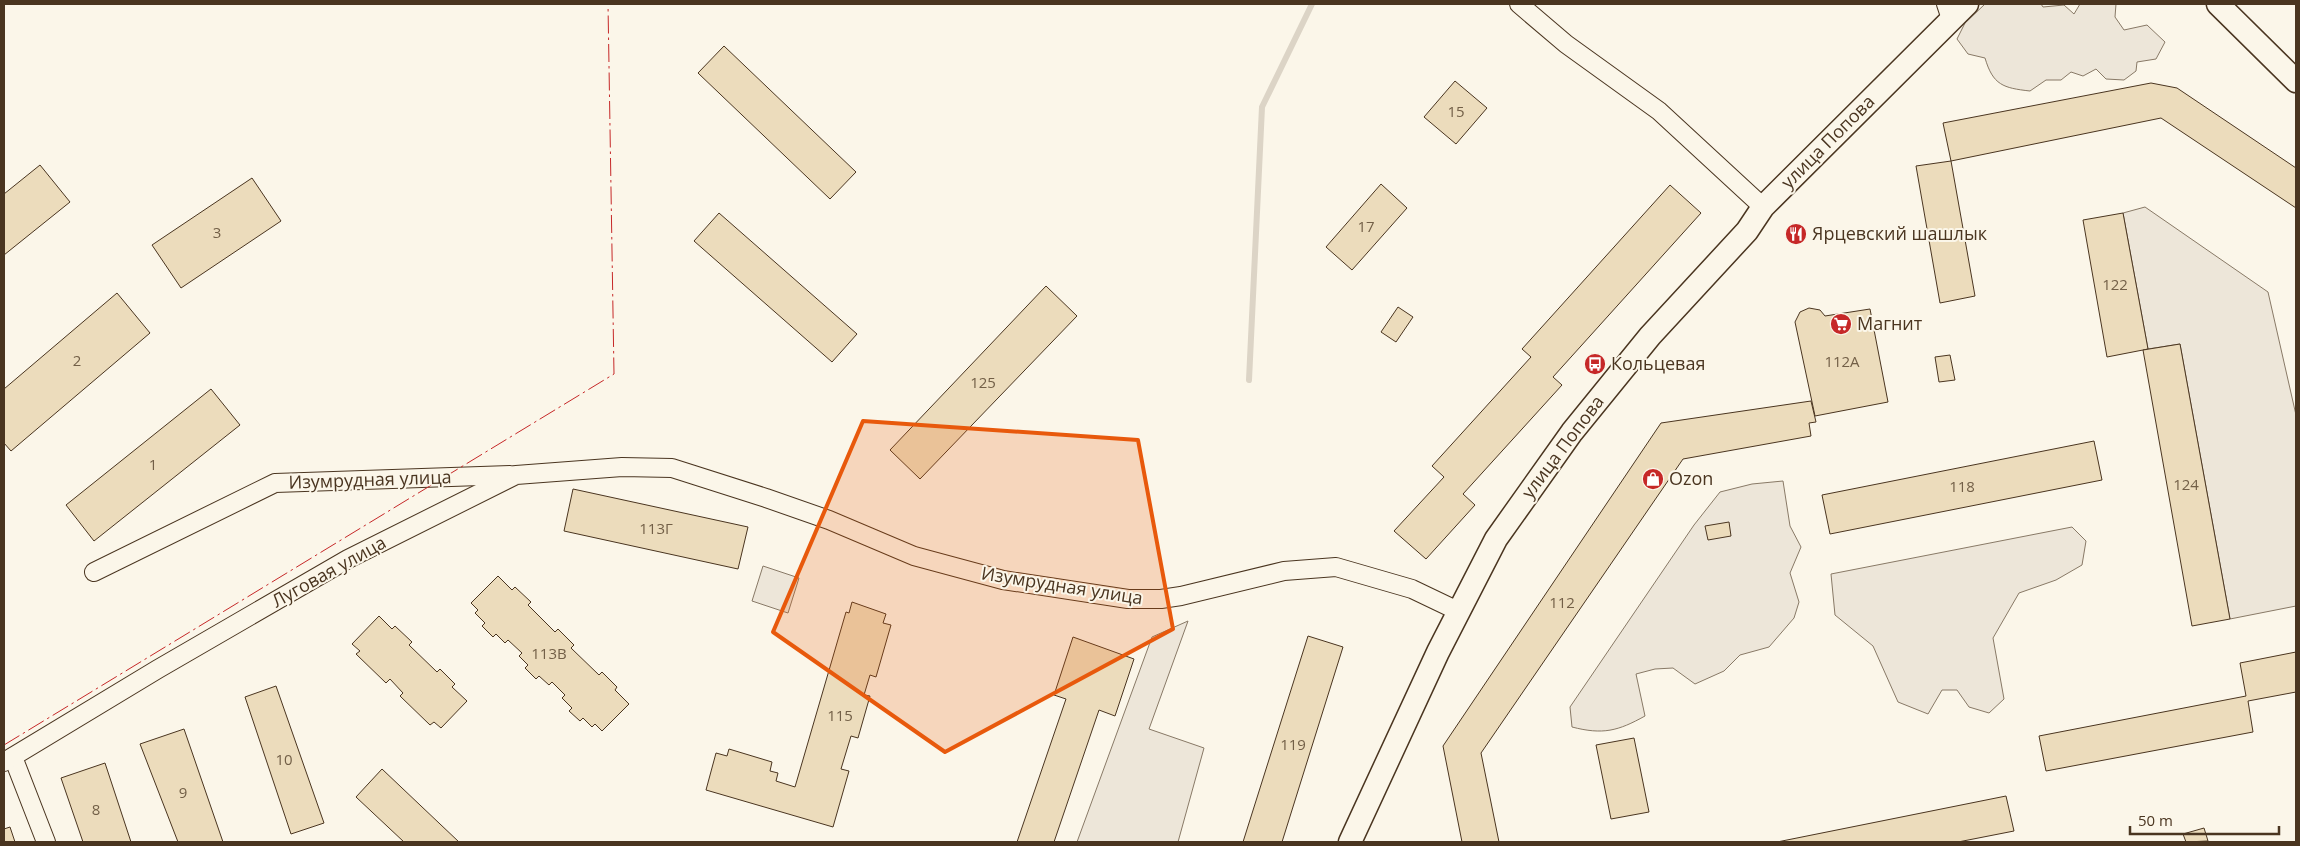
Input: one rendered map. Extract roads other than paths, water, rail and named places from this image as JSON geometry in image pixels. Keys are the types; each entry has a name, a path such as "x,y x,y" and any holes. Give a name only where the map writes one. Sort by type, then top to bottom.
{"street":[{"path":"1519,4 1566,44 1659,111 1763,207"},
{"path":"2223,6 2296,81"},
{"name":"улица Попова","path":"1350,842 1458,611 1496,539 1572,432 1650,336 1747,231 1763,207 1955,9"},
{"name":"Луговая улица","path":"46,842 9,760 158,669 348,559 516,475 622,467 672,468"},
{"name":"Изумрудная улица","path":"672,468 820,517 914,556 1003,580 1128,599 1161,599 1248,581 1284,571 1336,567 1412,589 1458,611"},
{"name":"Изумрудная улица","path":"94,572 275,483 516,475"}],"waterway":[{"path":"1249,380 1262,107 1312,4"}],"place":[{"name":"Ярцевский шашлык","path":"1796,234"},
{"name":"Магнит","path":"1841,324"},
{"name":"Кольцевая","path":"1595,364"},
{"name":"Ozon","path":"1653,479"}]}
